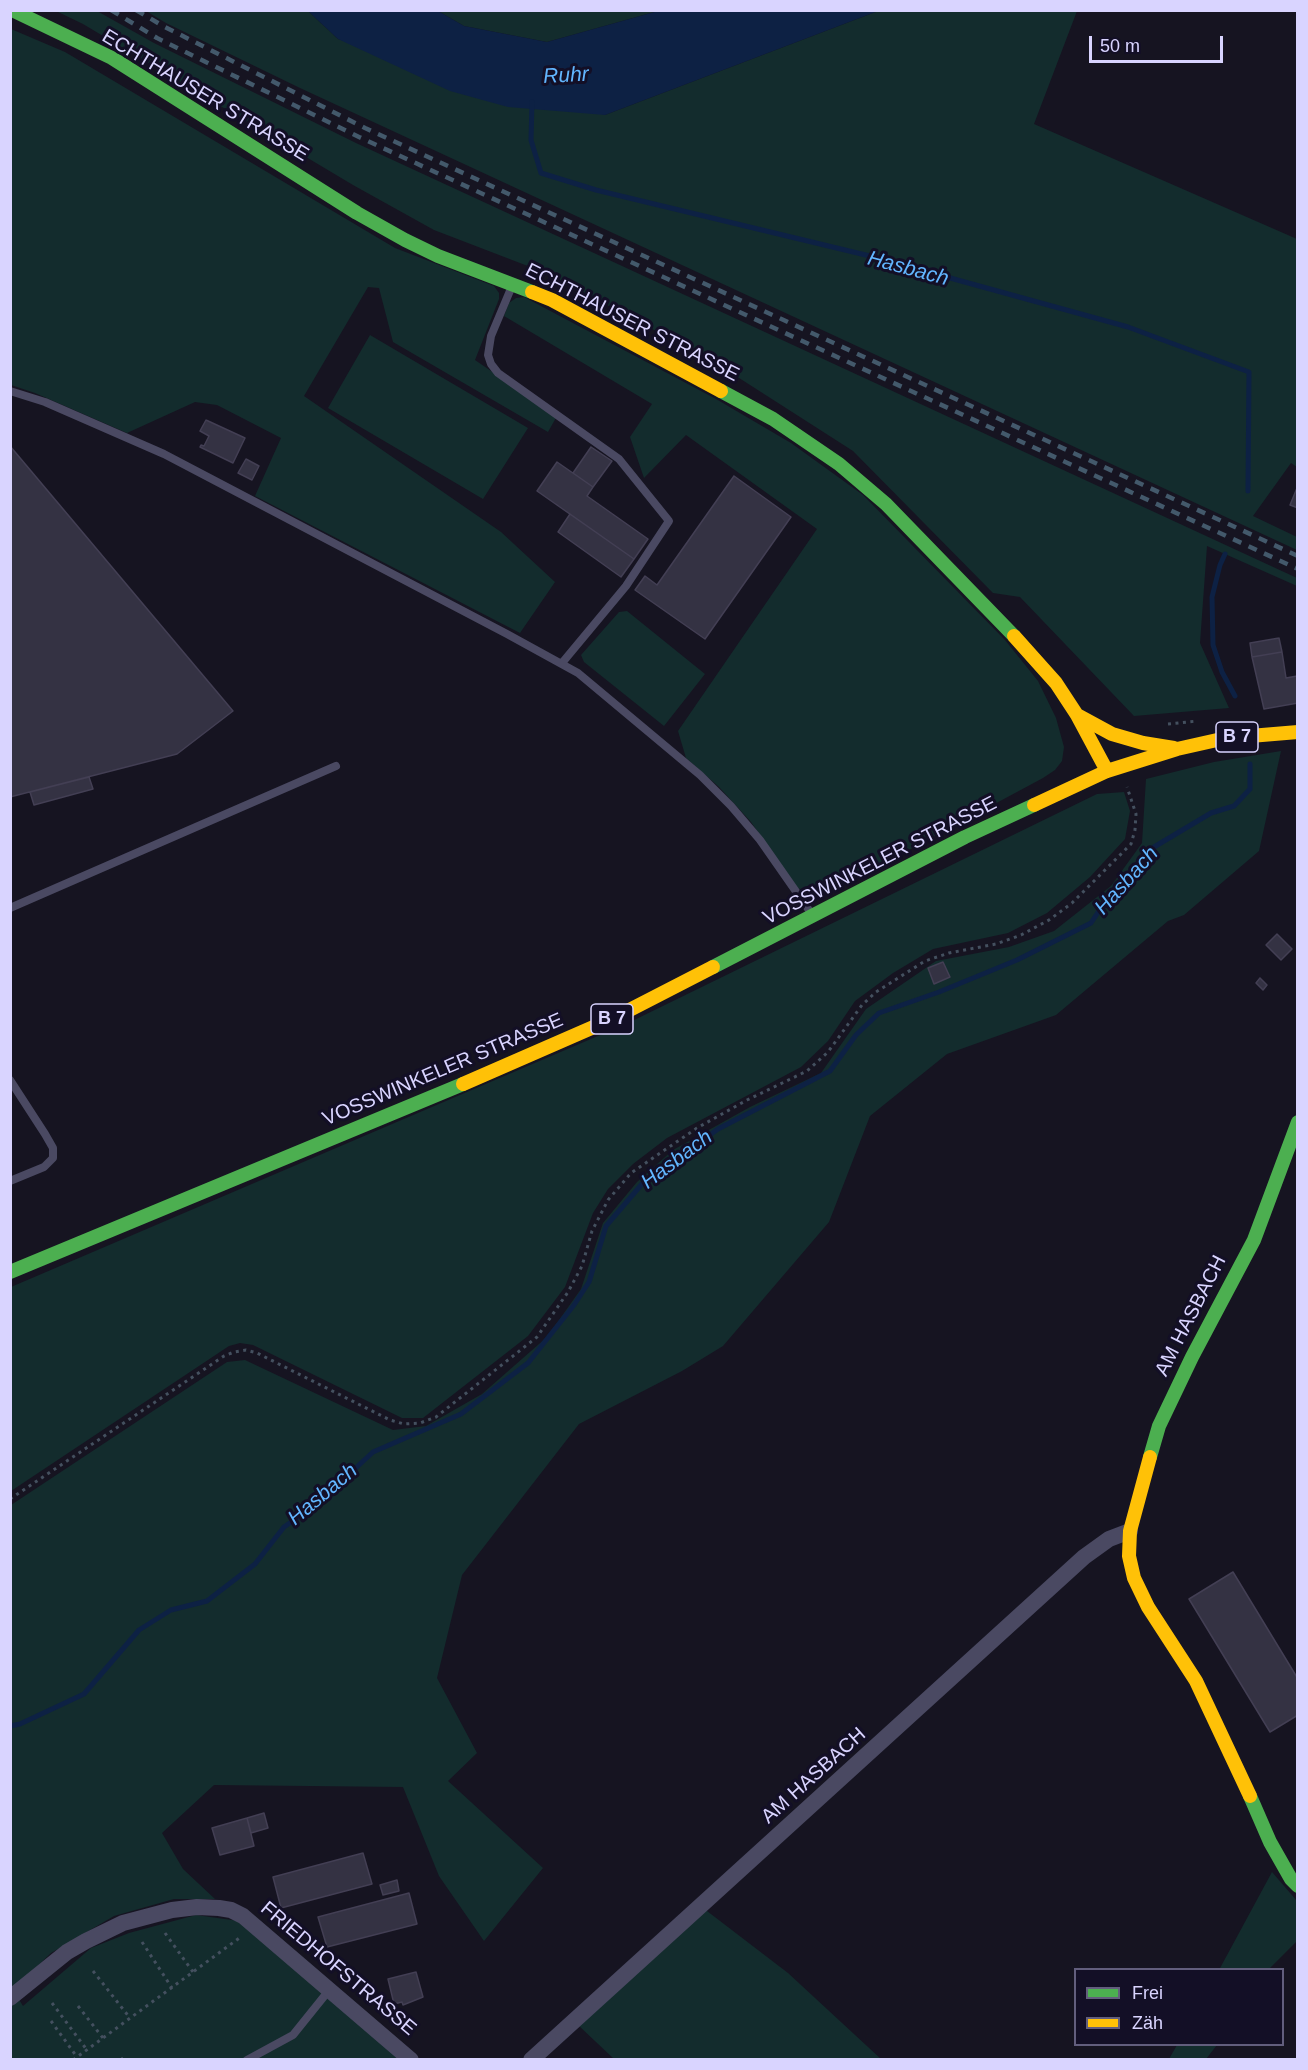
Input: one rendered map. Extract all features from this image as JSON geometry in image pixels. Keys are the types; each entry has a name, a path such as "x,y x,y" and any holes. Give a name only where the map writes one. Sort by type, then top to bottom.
{"main road":[{"name":"ECHTHAUSER STRASSE","path":"12,10 112,58 382,228 438,256 513,283 552,300 773,419 839,464 886,504 1015,637 1056,683 1107,771"},
{"path":"1077,716 1112,734 1143,743 1177,748"},
{"name":"B 7","path":"1107,771 1177,748 1226,738 1298,732"},
{"name":"VOSSWINKELER STRASSE","path":"10,1272 393,1113 612,1019 965,837 1107,771"},
{"name":"AM HASBACH","path":"1298,1122 1254,1240 1192,1357 1159,1426 1130,1531 1130,1556 1134,1578 1149,1607 1196,1681 1270,1842 1291,1879 1298,1886"}],"street":[{"name":"AM HASBACH","path":"531,2060 1084,1557 1109,1539 1130,1531"},
{"name":"FRIEDHOFSTRASSE","path":"10,1998 51,1964 86,1941 123,1923 157,1913 197,1907 219,1908 231,1910 256,1926 411,2060"}],"lane":[{"path":"513,283 490,336 488,355 490,364 498,373 619,459 669,521 626,586 562,663"},
{"path":"10,390 45,402 164,454 578,673 700,775 760,840 814,916"},
{"path":"10,908 336,766"},
{"path":"10,1080 53,1148 54,1158 44,1167 10,1181"},
{"path":"247,2060 293,2035 330,1989"}],"path":[{"path":"10,1499 224,1356 234,1352 246,1350 257,1353 390,1420 404,1424 420,1423 436,1417 537,1337 568,1292 582,1266 592,1231 608,1200 631,1173 698,1128 747,1100 807,1071 828,1052 862,1005 876,992 925,961 949,953 996,944 1021,935 1049,920 1072,903 1113,865 1131,844 1136,814 1128,791"},
{"path":"73,2060 256,1926"},
{"path":"165,1933 193,1972"},
{"path":"142,1942 172,1988"},
{"path":"93,1971 130,2018"},
{"path":"52,2003 87,2050"},
{"path":"78,2006 103,2038"},
{"path":"51,2021 77,2057"}],"green space":[{"path":"56,11 97,11 154,43 356,143 1297,578 1297,586 1207,546 1200,643 1229,708 1134,716 1020,597 993,593 853,451 711,360 546,273 434,230 353,185 83,24"},
{"path":"146,11 308,11 338,39 605,115 878,11 1077,11 1034,124 1297,239 1297,467 1291,463 1253,516 1297,537 1297,550 300,88"},
{"path":"438,11 658,11 547,42 464,26"},
{"path":"11,29 65,52 395,248 494,286 499,293 499,299 475,360 557,416 548,432 393,342 379,288 368,287 304,396 501,532 555,582 520,633 255,496 281,438 217,405 195,402 127,433 11,385"},
{"path":"524,297 716,399 791,443 863,495 1005,640 1038,681 1056,718 1064,747 1062,761 1055,770 827,894 812,895 796,887 751,822 719,787 686,758 678,731 817,529 686,435 644,478 630,437 652,404 504,316 509,303 516,298"},
{"path":"370,335 528,428 483,499 328,408"},
{"path":"627,611 705,674 664,726 584,662 581,655 619,612"},
{"path":"1281,751 1259,851 1184,915 1168,921 1056,1015 947,1054 870,1116 829,1222 723,1346 682,1371 579,1424 462,1575 437,1678 477,1753 448,1781 543,1868 484,1941 439,1876 403,1787 214,1785 162,1833 183,1869 215,1899 174,1899 114,1916 51,1953 13,1990 23,2006 91,1948 129,1933 196,1915 239,1921 404,2059 11,2060 11,1505 227,1362 245,1360 393,1430 426,1426 482,1394 547,1337 581,1289 603,1223 637,1182 673,1150 750,1107 821,1073 866,1009 936,961 1009,947 1054,931 1111,886 1142,843 1146,779 1214,762"},
{"path":"1124,792 1130,811 1125,839 1090,877 1047,913 1008,933 933,949 893,973 855,1001 828,1041 801,1067 667,1138 633,1164 608,1189 593,1213 565,1287 528,1336 423,1418 402,1418 253,1345 240,1343 229,1346 11,1491 11,1287 626,1024 1097,794"},
{"path":"1272,1872 1297,1901 1297,1941 1270,1968 1220,1968"},
{"path":"697,1902 788,1973 881,2059 614,2059 578,2025"},
{"path":"1176,2046 1216,2046 1206,2059 1169,2059"}],"water":[{"name":"Ruhr","path":"308,11 438,11 464,26 547,42 658,11 878,11 605,115 508,107 450,91 338,39"}],"building":[{"path":"206,420 245,438 233,463 200,447 204,446 209,436 200,431"},
{"path":"10,446 233,711 177,754 10,797"},
{"path":"591,447 612,461 593,487 573,473"},
{"path":"246,459 259,466 252,480 238,473"},
{"path":"557,462 593,487 587,496 648,539 634,559 537,491"},
{"path":"734,476 791,517 705,639 635,590 645,576 657,585"},
{"path":"1298,489 1298,508 1290,505"},
{"path":"570,514 634,559 621,577 558,532"},
{"path":"1279,638 1282,652 1252,657 1250,643"},
{"path":"1282,652 1286,678 1297,676 1298,703 1264,709 1252,657"},
{"path":"89,777 93,789 34,805 30,792"},
{"path":"1277,934 1292,949 1281,960 1266,945"},
{"path":"943,962 950,977 934,984 928,968"},
{"path":"1260,978 1267,985 1263,990 1256,983"},
{"path":"1233,1572 1298,1679 1298,1715 1270,1732 1189,1599"},
{"path":"264,1813 268,1828 251,1833 247,1818"},
{"path":"247,1818 254,1846 220,1855 212,1828"},
{"path":"363,1853 372,1884 281,1908 273,1877"},
{"path":"397,1880 399,1891 383,1895 380,1885"},
{"path":"409,1893 417,1924 327,1947 318,1917"},
{"path":"416,1972 423,1997 403,2005 402,2002 394,2004 388,1979"}],"waterway":[{"name":"Hasbach","path":"532,102 531,140 541,173 596,190 874,257 1128,327 1249,372 1248,491"},
{"name":"Hasbach","path":"1225,554 1212,597 1213,645 1222,672 1235,696"},
{"name":"Hasbach","path":"10,1726 20,1724 84,1694 139,1630 171,1610 207,1601 255,1564 284,1527 317,1504 373,1452 461,1414 528,1363 574,1305 589,1282 606,1226 642,1184 718,1129 830,1071 856,1035 879,1013 939,992 1017,960 1091,923 1108,897 1154,847 1211,813 1234,806 1250,789 1250,764"}],"railway":[{"path":"111,10 157,38 359,137 1298,569"},
{"path":"136,10 163,26 365,128 1298,556"}],"traffic: fast":[{"path":"12,10 112,58 357,213 405,240 438,256 532,292"},
{"path":"721,391 773,419 839,464 886,504 1014,636"},
{"path":"713,967 965,837 1034,805"},
{"path":"10,1272 463,1084"},
{"path":"1150,1457 1159,1426 1192,1357 1254,1240 1298,1122"},
{"path":"1250,1796 1270,1842 1291,1879 1298,1886"}],"traffic: slow":[{"path":"532,292 552,300 721,391"},
{"path":"1014,636 1056,683 1077,715 1107,771"},
{"path":"1077,715 1112,734 1143,743 1174,748"},
{"path":"1034,805 1107,771 1177,749 1226,738 1298,732"},
{"path":"463,1084 612,1019 713,967"},
{"path":"1150,1457 1130,1531 1129,1556 1134,1578 1148,1607 1196,1681 1250,1796"}]}
